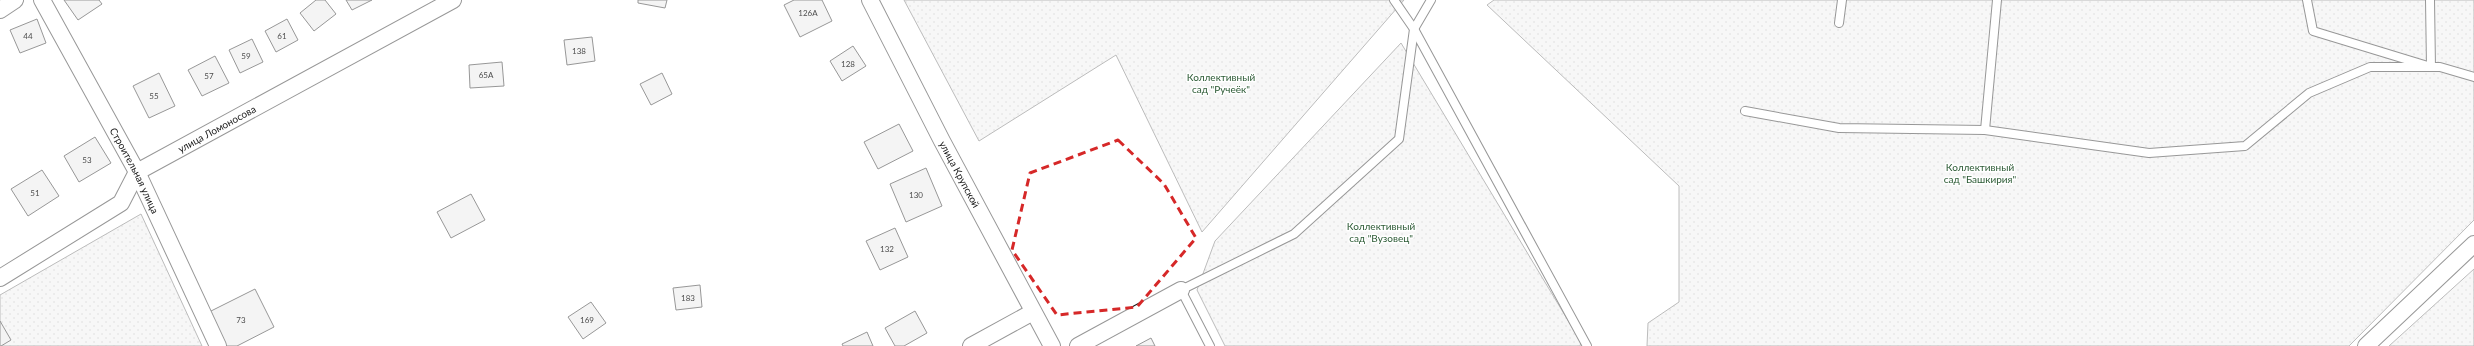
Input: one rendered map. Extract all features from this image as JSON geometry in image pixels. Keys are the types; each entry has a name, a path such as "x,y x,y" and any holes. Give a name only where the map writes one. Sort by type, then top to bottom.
{"street":[{"path":"0,10 15,0"},
{"name":"Строительная улица","path":"42,0 137,172 218,346"},
{"name":"улица Ломоносова","path":"137,172 453,0"},
{"name":"улица Крупской","path":"870,0 1032,312 1052,346"},
{"path":"0,278 121,203 137,172"},
{"path":"2366,346 2474,244"},
{"path":"1078,346 1181,290"},
{"path":"971,346 1032,312"}],"lane":[{"path":"1394,0 1414,29 1587,346"},
{"path":"1210,346 1181,290 1294,234 1399,139 1414,29 1431,0"},
{"path":"1839,23 1842,0"},
{"path":"1985,130 1997,0"},
{"path":"2307,0 2313,31 2430,67"},
{"path":"2430,0 2430,67"},
{"path":"1745,110 1839,128 1985,130 2149,153 2245,146 2309,93 2370,67 2440,67 2474,77"}],"highlighted area":[{"path":"1118,140 1164,184 1196,238 1137,307 1057,315 1012,250 1030,173"}],"green space":[{"name":"Коллективный сад \"Ручеёк\"","path":"904,0 1404,0 1202,232 1116,55 979,141"},
{"name":"Коллективный сад \"Башкирия\"","path":"1494,0 2474,0 2474,220 2349,346 1647,346 1648,323 1679,302 1679,186 1487,5"},
{"name":"Коллективный сад \"Вузовец\"","path":"1401,43 1581,342 1580,346 1225,346 1197,290 1215,241"},
{"path":"141,214 202,346 0,346 0,295"},
{"path":"2474,269 2474,346 2389,346"}],"building":[{"path":"64,0 99,0 102,4 78,20"},
{"path":"316,0 325,0 336,14 314,31 300,13"},
{"path":"346,0 372,0 352,10"},
{"path":"638,0 667,0 665,8 638,3"},
{"path":"794,0 822,0 832,21 800,37 784,5"},
{"path":"37,19 46,43 20,53 10,30"},
{"path":"287,19 298,40 276,52 265,31"},
{"path":"592,37 595,61 567,65 564,40"},
{"path":"252,39 263,62 240,73 229,50"},
{"path":"853,46 866,66 842,81 830,61"},
{"path":"215,56 229,83 202,96 188,70"},
{"path":"502,62 504,86 470,88 469,65"},
{"path":"159,73 175,106 149,118 133,86"},
{"path":"662,73 672,94 651,105 640,84"},
{"path":"899,124 913,151 878,169 864,142"},
{"path":"95,137 111,163 79,182 64,156"},
{"path":"926,168 942,206 906,222 890,184"},
{"path":"42,170 59,196 28,216 11,189"},
{"path":"471,194 485,220 451,238 437,212"},
{"path":"895,228 908,257 880,270 866,241"},
{"path":"700,285 702,307 676,310 673,288"},
{"path":"255,289 274,327 237,346 226,346 209,312"},
{"path":"591,302 606,323 583,339 568,317"},
{"path":"915,311 927,333 904,346 895,346 885,328"},
{"path":"0,321 11,340 1,346 0,346"},
{"path":"867,332 873,346 843,346 842,344"},
{"path":"1151,338 1155,346 1136,346"}]}
